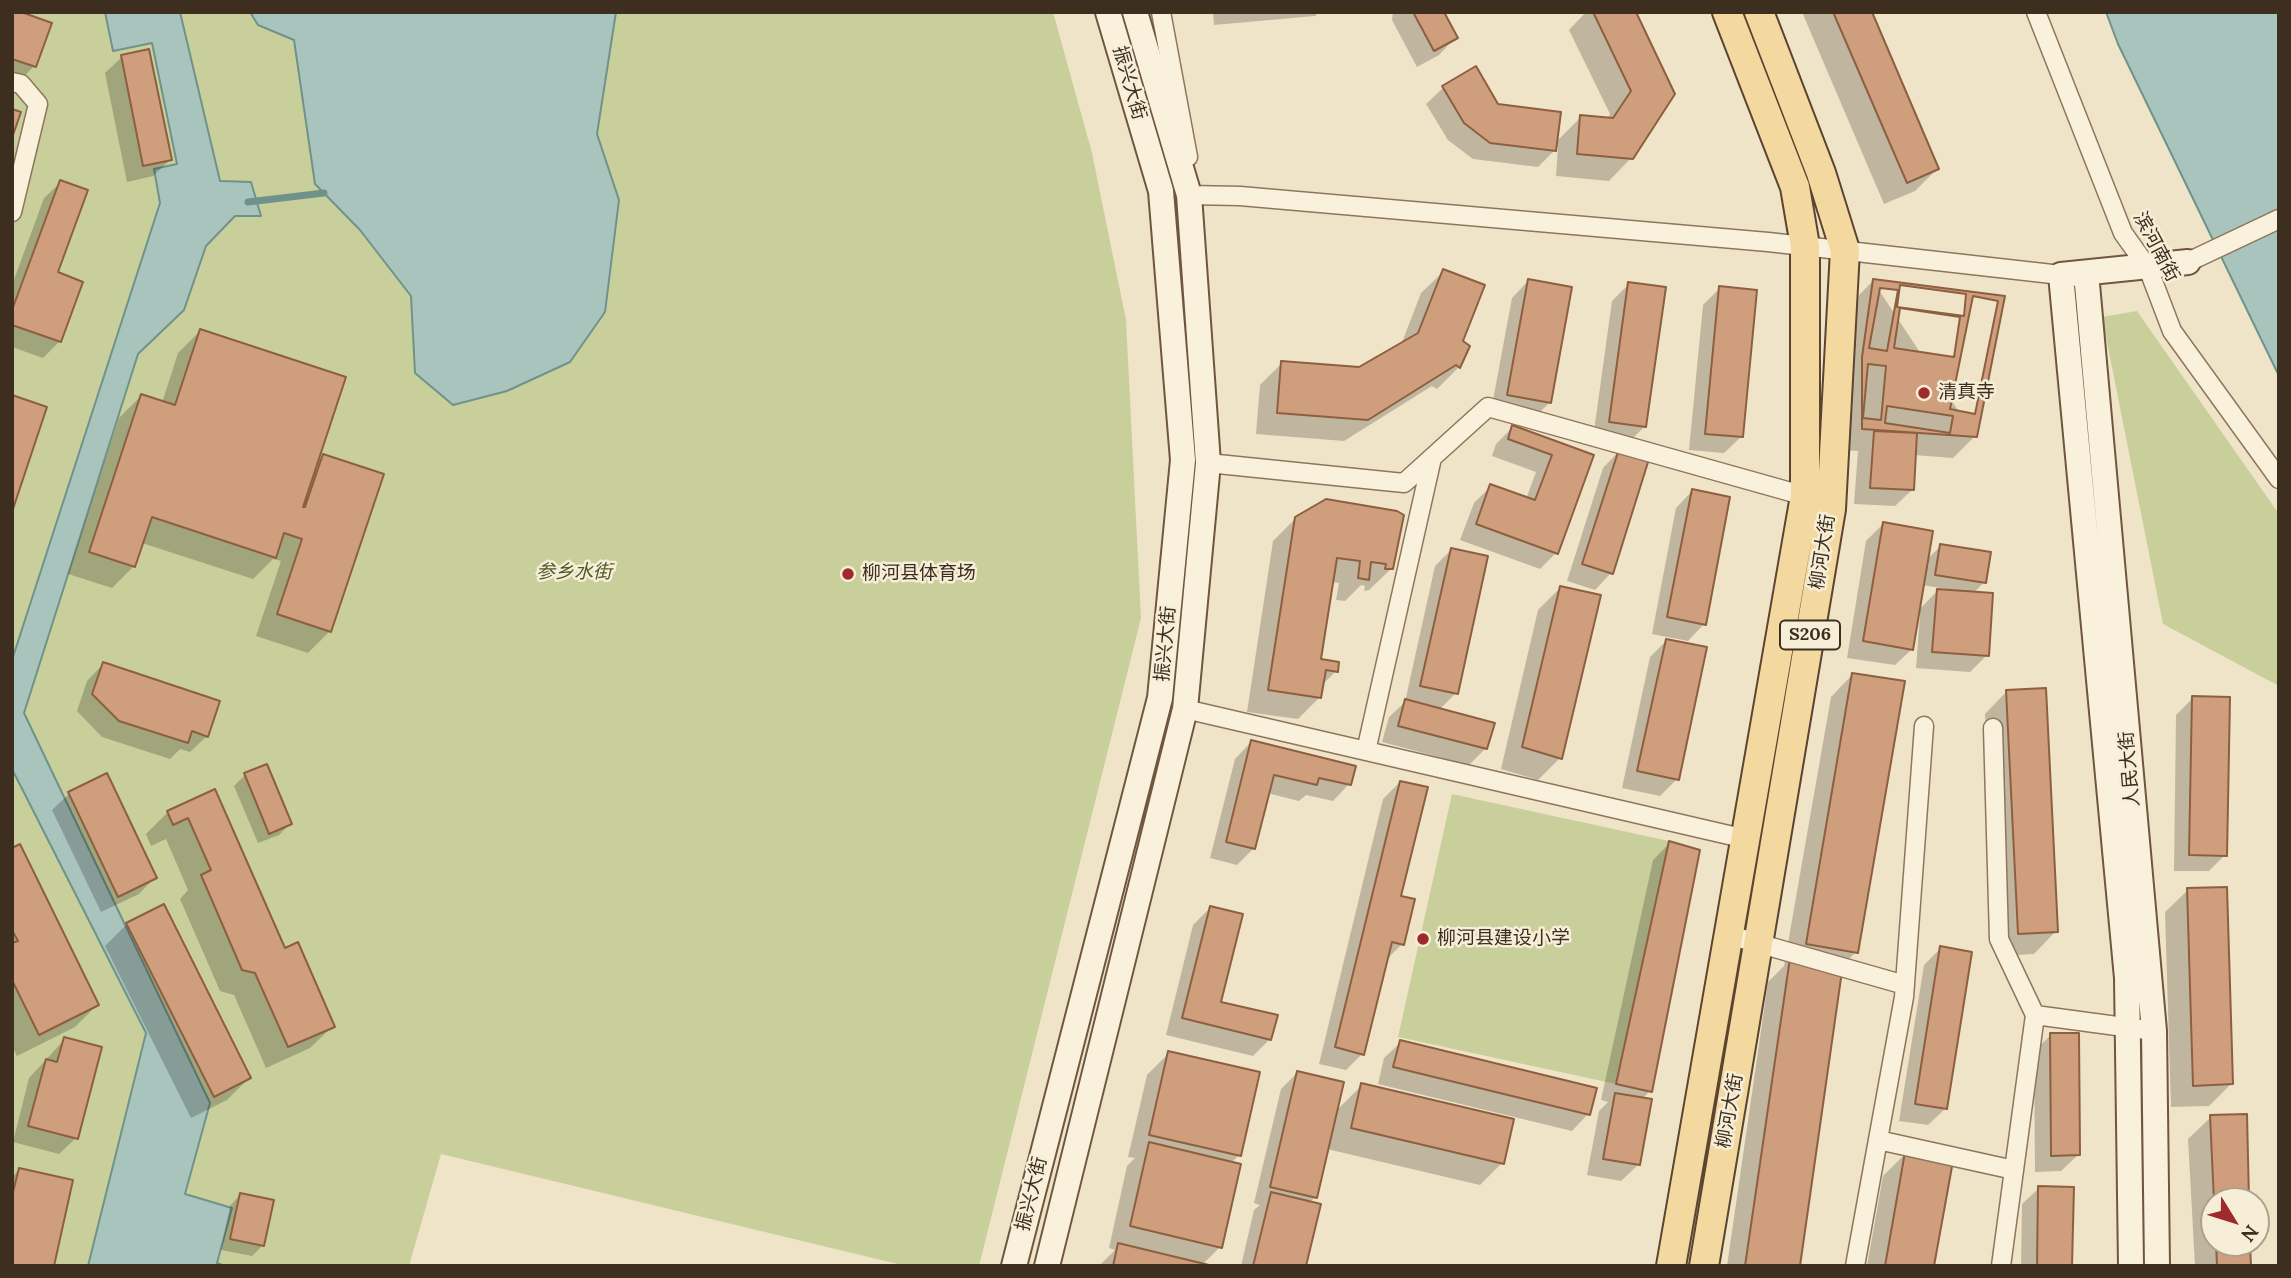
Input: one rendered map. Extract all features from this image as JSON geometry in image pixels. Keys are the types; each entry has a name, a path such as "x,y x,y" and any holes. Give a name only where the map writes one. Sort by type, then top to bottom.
{"main road":[{"name":"柳河大街","path":"1671,1266 1805,496 1805,246 1796,187 1727,12"},
{"name":"柳河大街","path":"1704,1266 1831,509 1845,250 1821,173 1759,12"}],"street":[{"name":"振兴大街","path":"1014,1266 1160,698 1183,460 1160,191 1108,12"},
{"name":"振兴大街","path":"1047,1266 1185,709 1208,463 1189,195 1135,12"},
{"path":"1161,12 1188,158 1189,195 1240,196 1805,246 2061,275 2188,262 2279,219"},
{"name":"滨河南街","path":"2036,12 2123,233 2148,268 2172,331 2279,479"},
{"path":"12,82 20,84 38,104 12,212"},
{"name":"人民大街","path":"2086,273 2154,1031 2157,1266"},
{"name":"人民大街","path":"2061,275 2127,978 2131,1266"},
{"path":"1208,463 1404,483 1488,407 1805,496"},
{"path":"1366,751 1432,458"},
{"path":"1185,709 1746,839"},
{"path":"1855,1266 1905,985 1924,726"},
{"path":"1993,728 1998,939 2035,1015 2001,1266"},
{"path":"1729,935 1905,985"},
{"path":"2035,1015 2154,1031"},
{"path":"1878,1140 2014,1170"}],"green space":[{"name":"参乡水街","path":"12,12 1053,12 1092,153 1126,320 1141,618 979,1266 906,1266 441,1154 409,1266 12,1266"},
{"path":"2137,311 2279,514 2279,686 2163,624 2102,317"},
{"path":"1452,794 1669,841 1616,1084 1398,1037"}],"water":[{"path":"105,12 180,12 220,181 251,182 261,216 235,216 206,246 184,310 138,354 24,713 210,1103 185,1194 232,1208 217,1263 225,1266 88,1266 146,1033 12,769 12,660 160,203 154,169 177,164 152,43 113,51"},
{"path":"250,12 616,12 597,134 619,200 605,312 570,362 507,391 453,405 415,373 411,296 360,230 315,184 294,40 258,25"},
{"path":"2106,12 2279,12 2279,376 2118,44"}],"building":[{"path":"12,12 21,12 52,23 36,67 12,59"},
{"path":"1413,12 1444,12 1458,38 1434,51"},
{"path":"1593,12 1636,12 1675,94 1633,159 1577,154 1580,115 1613,118 1631,91"},
{"path":"1833,12 1872,12 1939,169 1907,183"},
{"path":"149,49 172,160 143,166 121,55"},
{"path":"1476,66 1498,104 1561,112 1556,151 1490,143 1464,123 1442,86"},
{"path":"12,109 21,112 12,138"},
{"path":"60,180 88,190 58,272 83,282 61,342 12,325 12,310"},
{"path":"1443,269 1485,285 1463,341 1470,346 1460,368 1456,365 1368,420 1277,413 1281,361 1359,367 1418,333"},
{"path":"1528,279 1572,287 1551,403 1507,395"},
{"name":"清真寺","path":"1873,279 2005,296 1977,437 1862,429 1862,357"},
{"path":"1628,282 1666,287 1646,427 1609,422"},
{"path":"1900,285 1966,294 1964,316 1897,307"},
{"path":"1719,286 1757,290 1743,437 1705,434"},
{"path":"1880,288 1898,290 1887,351 1869,348"},
{"path":"1973,296 1998,301 1975,414 1950,409"},
{"path":"1900,308 1960,317 1954,357 1894,348"},
{"path":"200,329 346,377 303,507 323,454 384,474 331,632 277,614 302,539 284,533 276,558 152,517 135,567 89,552 141,394 175,405"},
{"path":"1868,364 1886,366 1881,420 1863,418"},
{"path":"12,395 47,407 12,512"},
{"path":"1887,406 1953,416 1950,433 1885,423"},
{"path":"1512,425 1594,455 1558,554 1476,524 1490,484 1535,500 1552,455 1508,439"},
{"path":"1874,431 1917,433 1914,490 1870,488"},
{"path":"1619,449 1649,459 1613,574 1582,564"},
{"path":"1692,489 1730,497 1706,625 1667,617"},
{"path":"1326,499 1397,511 1404,515 1393,569 1385,569 1386,564 1371,562 1369,580 1358,578 1360,561 1337,558 1321,659 1339,662 1338,672 1326,670 1321,698 1268,690 1295,517"},
{"path":"1883,522 1933,531 1913,650 1863,641"},
{"path":"1940,544 1991,552 1986,583 1935,575"},
{"path":"1451,548 1488,556 1458,694 1420,686"},
{"path":"1560,586 1601,595 1562,759 1522,747"},
{"path":"1937,589 1993,593 1989,656 1932,652"},
{"path":"1666,639 1707,647 1679,780 1637,771"},
{"path":"103,662 220,701 208,737 192,731 188,743 119,721 92,694"},
{"path":"1852,673 1905,681 1858,953 1806,944"},
{"path":"2046,688 2058,932 2018,934 2006,690"},
{"path":"2192,696 2230,697 2227,856 2189,855"},
{"path":"1405,699 1495,723 1487,749 1398,726"},
{"path":"1251,740 1356,766 1351,785 1319,778 1317,785 1274,775 1255,849 1226,842"},
{"path":"267,764 292,824 269,834 244,773"},
{"path":"107,773 157,878 118,897 68,792"},
{"path":"1400,781 1428,787 1401,896 1415,899 1404,945 1392,942 1364,1055 1335,1047"},
{"path":"215,789 285,948 298,942 335,1027 288,1047 255,973 242,970 201,875 211,870 188,818 173,825 167,811"},
{"path":"1669,841 1700,850 1652,1092 1616,1084"},
{"path":"20,844 99,1005 39,1035 12,980 12,943 18,941 12,930 12,848"},
{"path":"2227,887 2233,1084 2193,1086 2187,888"},
{"path":"164,904 251,1078 214,1097 126,923"},
{"path":"1210,906 1243,914 1221,1002 1278,1015 1271,1040 1182,1018"},
{"path":"1940,946 1972,952 1947,1109 1915,1104"},
{"path":"1790,958 1842,971 1800,1266 1745,1266"},
{"path":"2050,1033 2079,1033 2080,1155 2051,1156"},
{"path":"64,1037 102,1047 78,1139 28,1126 46,1059 57,1062"},
{"path":"1400,1040 1597,1088 1590,1115 1393,1067"},
{"path":"1168,1051 1260,1072 1241,1156 1149,1135"},
{"path":"1297,1071 1344,1082 1317,1198 1270,1187"},
{"path":"1361,1083 1514,1119 1504,1164 1351,1128"},
{"path":"1615,1093 1652,1099 1640,1165 1603,1159"},
{"path":"2247,1114 2249,1187 2213,1187 2210,1115"},
{"path":"1149,1142 1241,1164 1222,1248 1130,1226"},
{"path":"1905,1152 1953,1161 1934,1266 1885,1266"},
{"path":"19,1168 73,1180 54,1266 12,1266 12,1196"},
{"path":"2038,1186 2074,1187 2072,1266 2037,1266"},
{"path":"1271,1192 1321,1204 1306,1266 1253,1266"},
{"path":"240,1193 274,1200 264,1246 230,1239"},
{"path":"1118,1243 1209,1265 1209,1266 1113,1266"},
{"path":"2217,1257 2251,1257 2251,1266 2217,1266"}],"waterway":[{"path":"248,202 324,193"}],"place":[{"name":"清真寺","path":"1924,393"},
{"name":"柳河县体育场","path":"848,574"},
{"name":"柳河县建设小学","path":"1423,939"}]}
